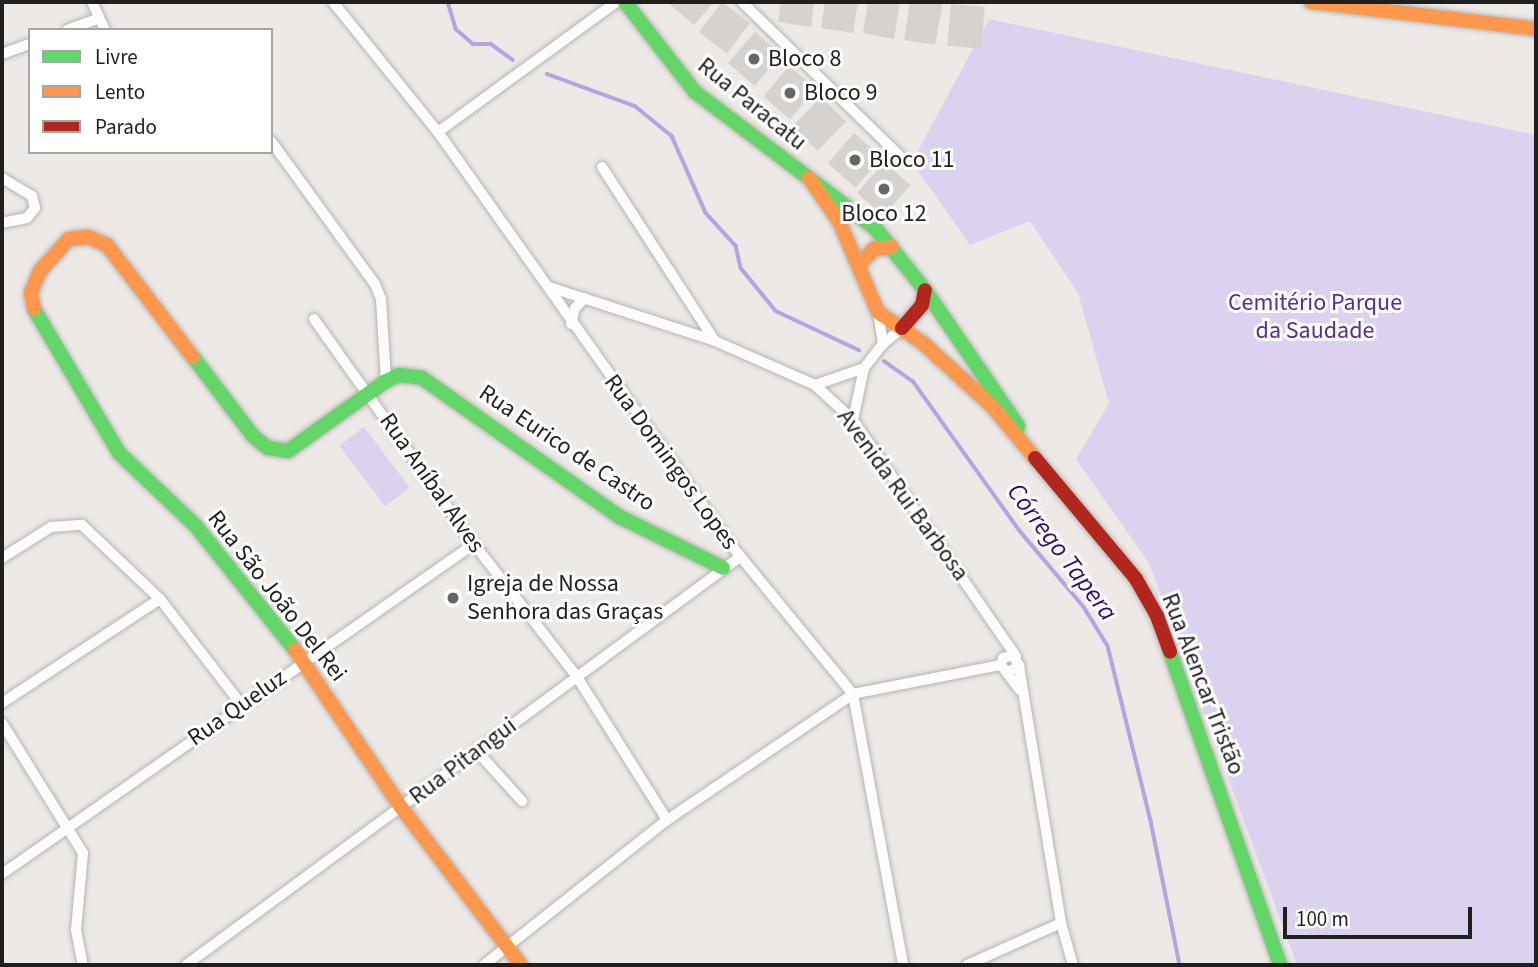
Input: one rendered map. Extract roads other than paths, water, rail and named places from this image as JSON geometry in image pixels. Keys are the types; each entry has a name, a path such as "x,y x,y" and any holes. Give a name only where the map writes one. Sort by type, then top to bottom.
{"main road":[{"name":"Rua Paracatu","path":"625,2 695,92 809,178 839,197 892,247 925,290"},
{"name":"Rua Paracatu","path":"635,2 645,29"},
{"path":"1311,2 1536,29"},
{"name":"Rua Paracatu","path":"809,178 860,264 877,312"},
{"name":"Rua São João Del Rei","path":"386,381 288,451 268,449 253,436 107,245 89,237 69,239 48,260 31,293 38,320 119,453 149,486 195,525 304,661 401,807 521,965"},
{"path":"860,264 874,249 892,247"},
{"path":"877,312 902,328 922,305 925,290"},
{"name":"Rua Alencar Tristão","path":"925,290 1000,394 1031,449"},
{"name":"Rua Alencar Tristão","path":"902,328 956,372 1031,449 1136,579 1157,616 1280,965"},
{"name":"Rua Eurico de Castro","path":"386,381 411,376 433,385 620,517 723,568"}],"street":[{"path":"92,2 97,19 104,28"},
{"name":"Rua Domingos Lopes","path":"333,2 438,132 549,287 571,324 740,557 853,694 903,965"},
{"path":"438,132 616,2"},
{"path":"742,2 900,156"},
{"path":"72,28 97,19"},
{"path":"2,54 28,45"},
{"path":"273,144 375,284 381,299 386,381"},
{"path":"602,167 715,341"},
{"path":"2,178 32,196 35,208 27,218 2,223"},
{"name":"Avenida Rui Barbosa","path":"549,287 715,341 815,385 853,420 1004,637 1017,661 1062,923 1073,965"},
{"path":"571,324 575,307 585,298"},
{"path":"877,312 883,344"},
{"name":"Rua Aníbal Alves","path":"314,319 474,544 577,677 667,820"},
{"name":"Avenida Rui Barbosa","path":"864,368 883,344 902,328"},
{"path":"815,385 864,368"},
{"path":"853,420 864,368"},
{"path":"2,558 51,527 82,526 160,599 240,703"},
{"name":"Rua Queluz","path":"2,874 69,831 240,703 474,544"},
{"name":"Rua Pitangui","path":"186,965 740,557"},
{"path":"2,703 160,599"},
{"path":"1004,637 1004,665"},
{"path":"1004,665 1017,661"},
{"path":"484,965 667,820 853,694 1017,661"},
{"name":"Avenida Rui Barbosa","path":"1004,665 1022,694"},
{"path":"2,723 83,853 76,930 83,965"},
{"path":"476,750 522,801"},
{"path":"967,965 1062,923"}],"waterway":[{"name":"Córrego Tapera","path":"448,2 456,29 473,44 491,44 513,60"},
{"name":"Córrego Tapera","path":"547,74 635,106 672,136 706,213 736,246 741,268 776,311 859,350"},
{"name":"Córrego Tapera","path":"884,361 913,381 1020,531 1084,607 1108,646 1151,821 1180,965"}],"place":[{"name":"Bloco 8","path":"754,59"},
{"name":"Bloco 9","path":"790,93"},
{"name":"Bloco 11","path":"855,160"},
{"name":"Bloco 12","path":"884,189"},
{"name":"Igreja de Nossa Senhora das Graças","path":"453,598"}],"park label":[{"name":"Cemitério Parque da Saudade","path":"1315,317"}]}
